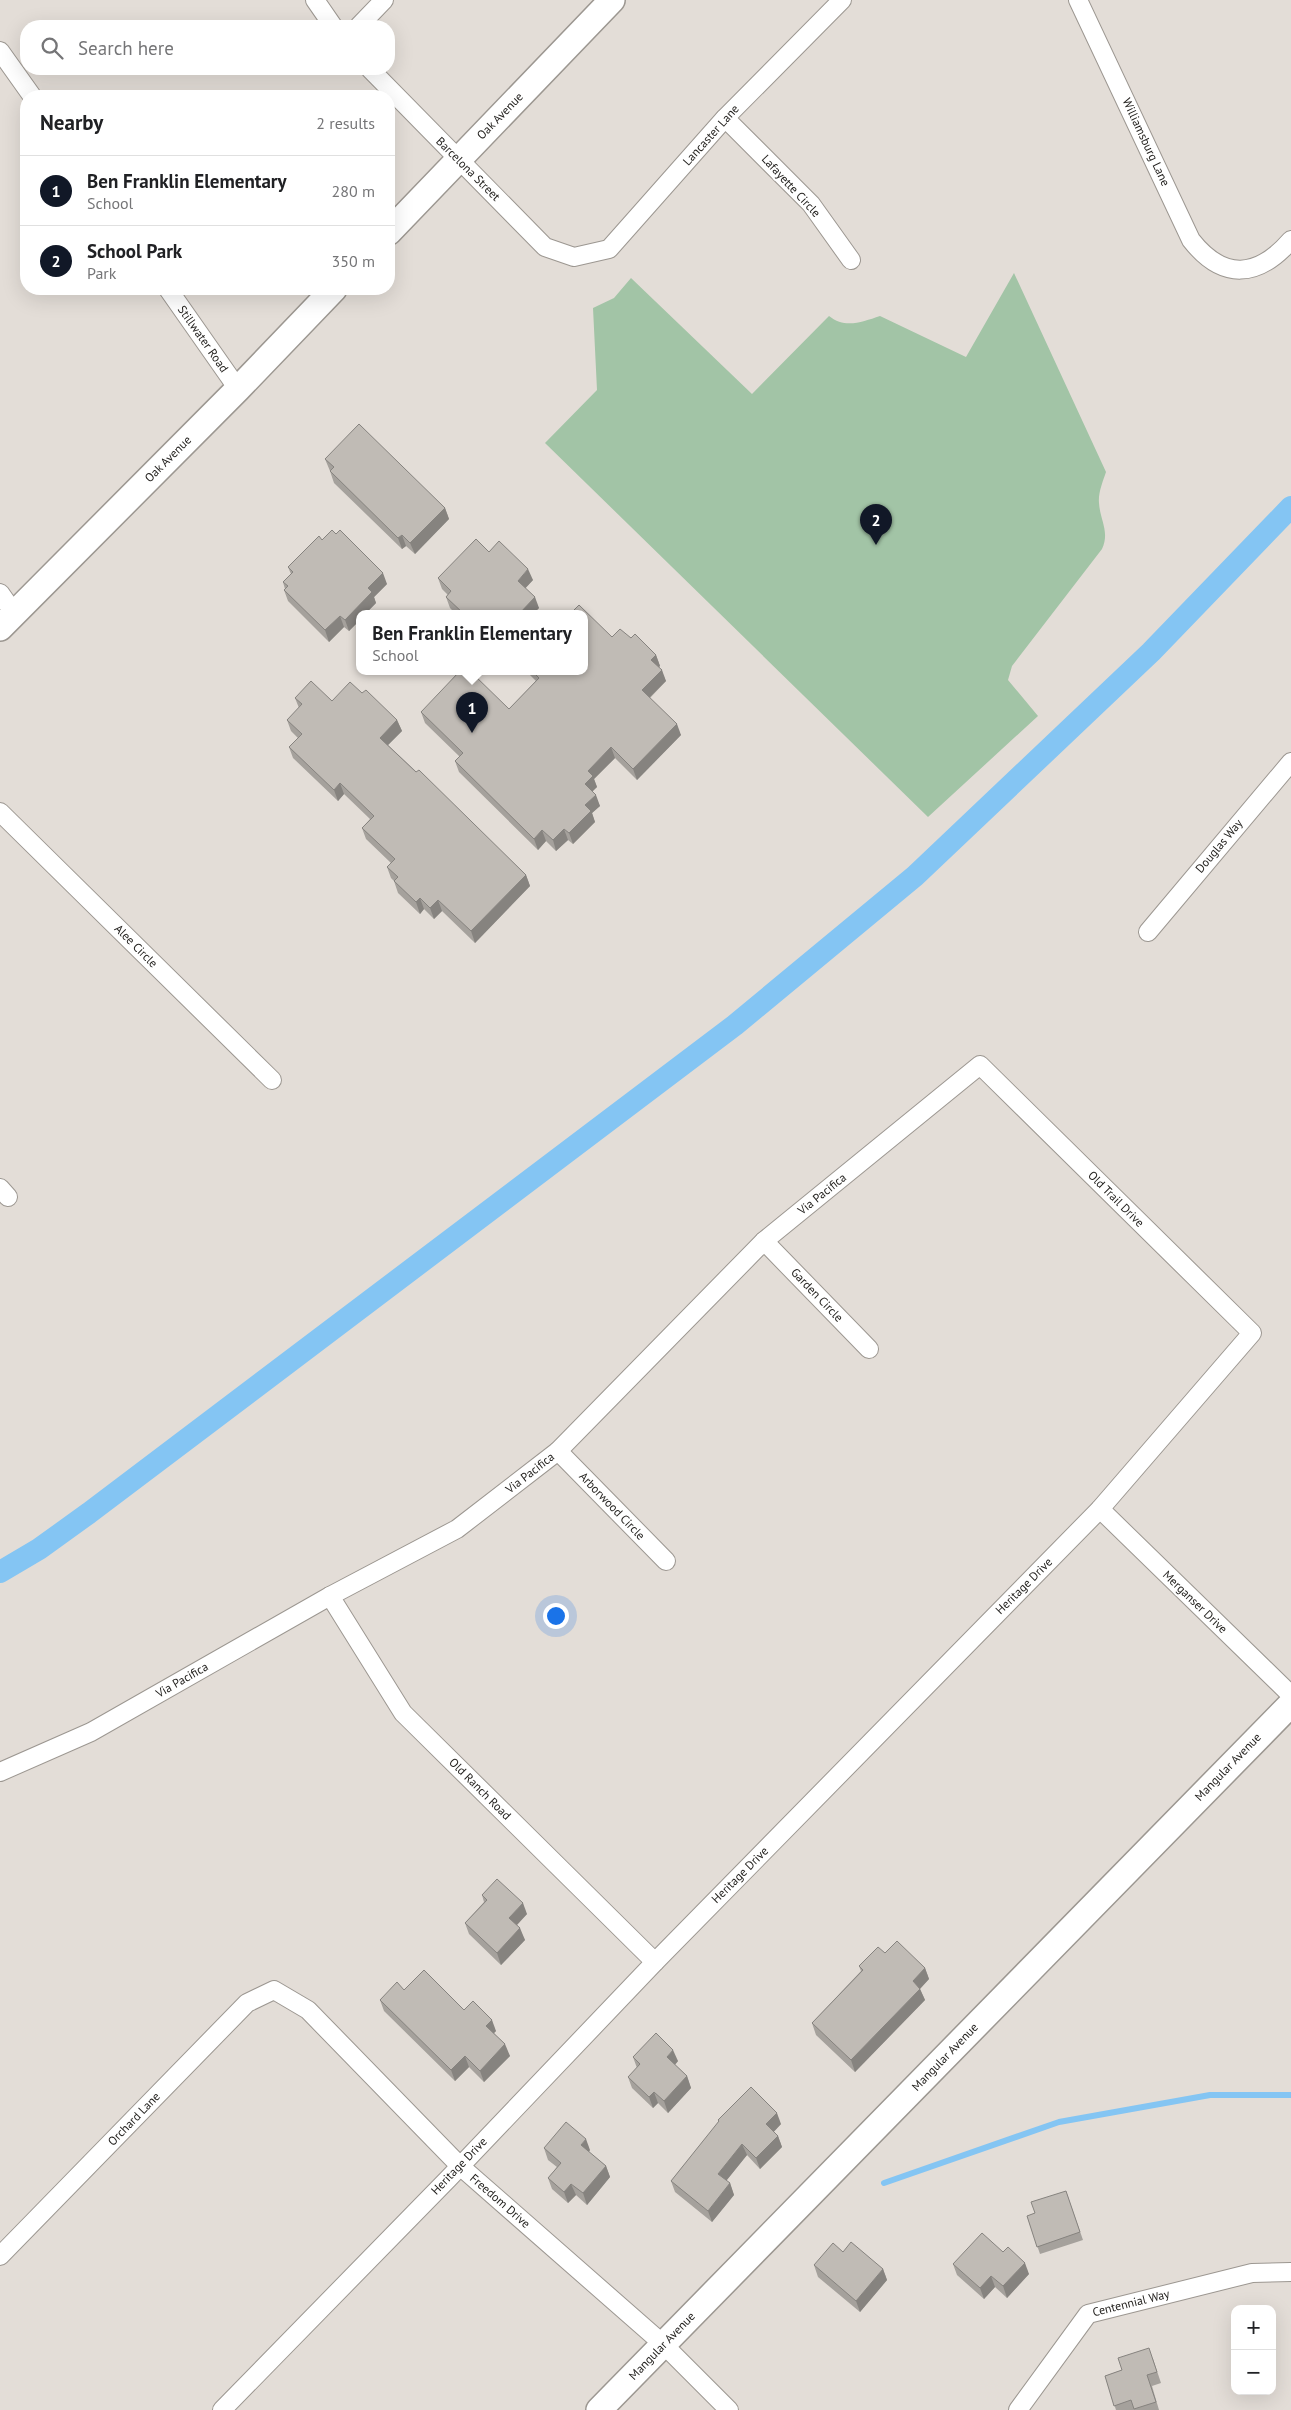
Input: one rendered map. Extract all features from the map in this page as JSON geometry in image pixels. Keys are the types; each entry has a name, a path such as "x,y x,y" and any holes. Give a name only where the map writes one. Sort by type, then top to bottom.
{"street":[{"path":"315,0 329,20"},
{"path":"365,20 384,0"},
{"name":"Oak Avenue","path":"395,226 612,0"},
{"name":"Lancaster Lane","path":"574,257 609,249 725,118 842,0"},
{"name":"Williamsburg Lane","path":"1078,0 1191,240 1201,252 1214,263 1231,268 1249,269 1264,264 1278,255 1291,240"},
{"path":"0,51 28,90"},
{"name":"Barcelona Street","path":"376,75 390,90"},
{"name":"Barcelona Street","path":"395,95 545,247 574,257"},
{"name":"Lafayette Circle","path":"725,118 811,204 851,260"},
{"name":"Stillwater Road","path":"172,295 238,389"},
{"name":"Oak Avenue","path":"7,620 238,389 328,295"},
{"path":"0,593 7,620"},
{"name":"Douglas Way","path":"1148,932 1291,762"},
{"name":"Alee Circle","path":"0,812 272,1080"},
{"name":"Via Pacifica","path":"0,1772 91,1732 330,1596 458,1529 558,1451 764,1241 980,1065"},
{"name":"Old Trail Drive","path":"980,1065 1252,1333"},
{"name":"Garden Circle","path":"764,1241 869,1349"},
{"name":"Heritage Drive","path":"222,2410 460,2166 655,1962 1100,1509 1252,1333"},
{"name":"Arborwood Circle","path":"558,1451 666,1561"},
{"name":"Merganser Drive","path":"1100,1509 1291,1695"},
{"name":"Old Ranch Road","path":"330,1596 403,1713 655,1962"},
{"name":"Mangular Avenue","path":"599,2410 1291,1704"},
{"name":"Freedom Drive","path":"274,1990 308,2010 460,2166 663,2344 729,2410"},
{"name":"Orchard Lane","path":"0,2256 247,2003 274,1990"},
{"name":"Centennial Way","path":"1018,2410 1088,2314 1252,2273 1291,2272"}],"green space":[{"path":"1014,273 1106,472 1099,499 1105,537 1102,549 1012,666 1008,680 1038,716 928,817 545,443 597,390 593,308 614,298 631,278 752,394 829,316 841,322 854,323 880,316 966,357"}],"building":[{"path":"359,424 445,508 410,543 402,535 398,538 330,471 334,467 325,459"},
{"path":"332,530 336,534 340,530 383,573 368,588 372,592 345,620 340,616 325,630 284,590 288,586 283,582 293,572 288,567 319,536 322,540"},
{"path":"476,539 489,552 499,541 528,569 518,581 535,597 523,610 460,610 446,597 451,591 438,578"},
{"path":"579,605 584,610 574,610"},
{"path":"588,614 612,637 620,629 631,638 635,634 656,655 651,660 662,670 642,690 677,724 633,769 611,747 588,771 593,776 585,784 596,795 585,805 591,811 569,833 564,829 553,840 542,830 534,839 455,761 463,753 421,712 456,675 474,675 509,709 539,678 536,675 588,675"},
{"path":"311,681 332,701 350,682 362,693 366,690 397,720 380,738 416,772 419,770 526,875 471,931 438,900 430,908 420,898 416,902 394,881 398,877 387,867 395,859 362,828 374,816 340,783 334,790 289,747 302,734 287,720 302,704 295,698"},
{"path":"497,1879 523,1903 509,1918 520,1928 497,1953 465,1923 487,1900 482,1895"},
{"path":"897,1941 925,1968 913,1981 920,1989 851,2060 812,2023 863,1970 859,1966 878,1947 885,1953"},
{"path":"424,1970 464,2010 473,2001 492,2020 486,2026 505,2044 480,2071 465,2056 451,2070 380,2000 397,1982 404,1990"},
{"path":"656,2033 673,2050 667,2057 687,2076 664,2101 654,2092 649,2097 628,2077 640,2064 633,2057"},
{"path":"751,2087 777,2113 766,2124 778,2136 756,2158 742,2144 718,2174 730,2183 708,2211 671,2181 718,2120"},
{"path":"566,2122 586,2139 581,2145 606,2166 583,2193 571,2184 564,2192 548,2178 561,2163 544,2148"},
{"path":"1066,2191 1080,2232 1037,2247 1027,2216 1035,2213 1031,2202"},
{"path":"982,2233 1003,2252 1008,2247 1025,2263 1003,2286 991,2276 980,2288 953,2264"},
{"path":"851,2242 883,2269 856,2301 814,2265 833,2243 843,2252"},
{"path":"1149,2348 1157,2372 1147,2375 1156,2402 1134,2409 1131,2400 1114,2406 1105,2376 1122,2370 1118,2358"}],"waterway":[{"path":"0,1572 39,1549 89,1513 735,1025 915,876 1151,652 1291,507"},
{"path":"884,2183 1059,2122 1210,2095 1291,2095"}],"place":[{"name":"School Park","path":"876,545"},
{"name":"Ben Franklin Elementary","path":"472,733"}]}
